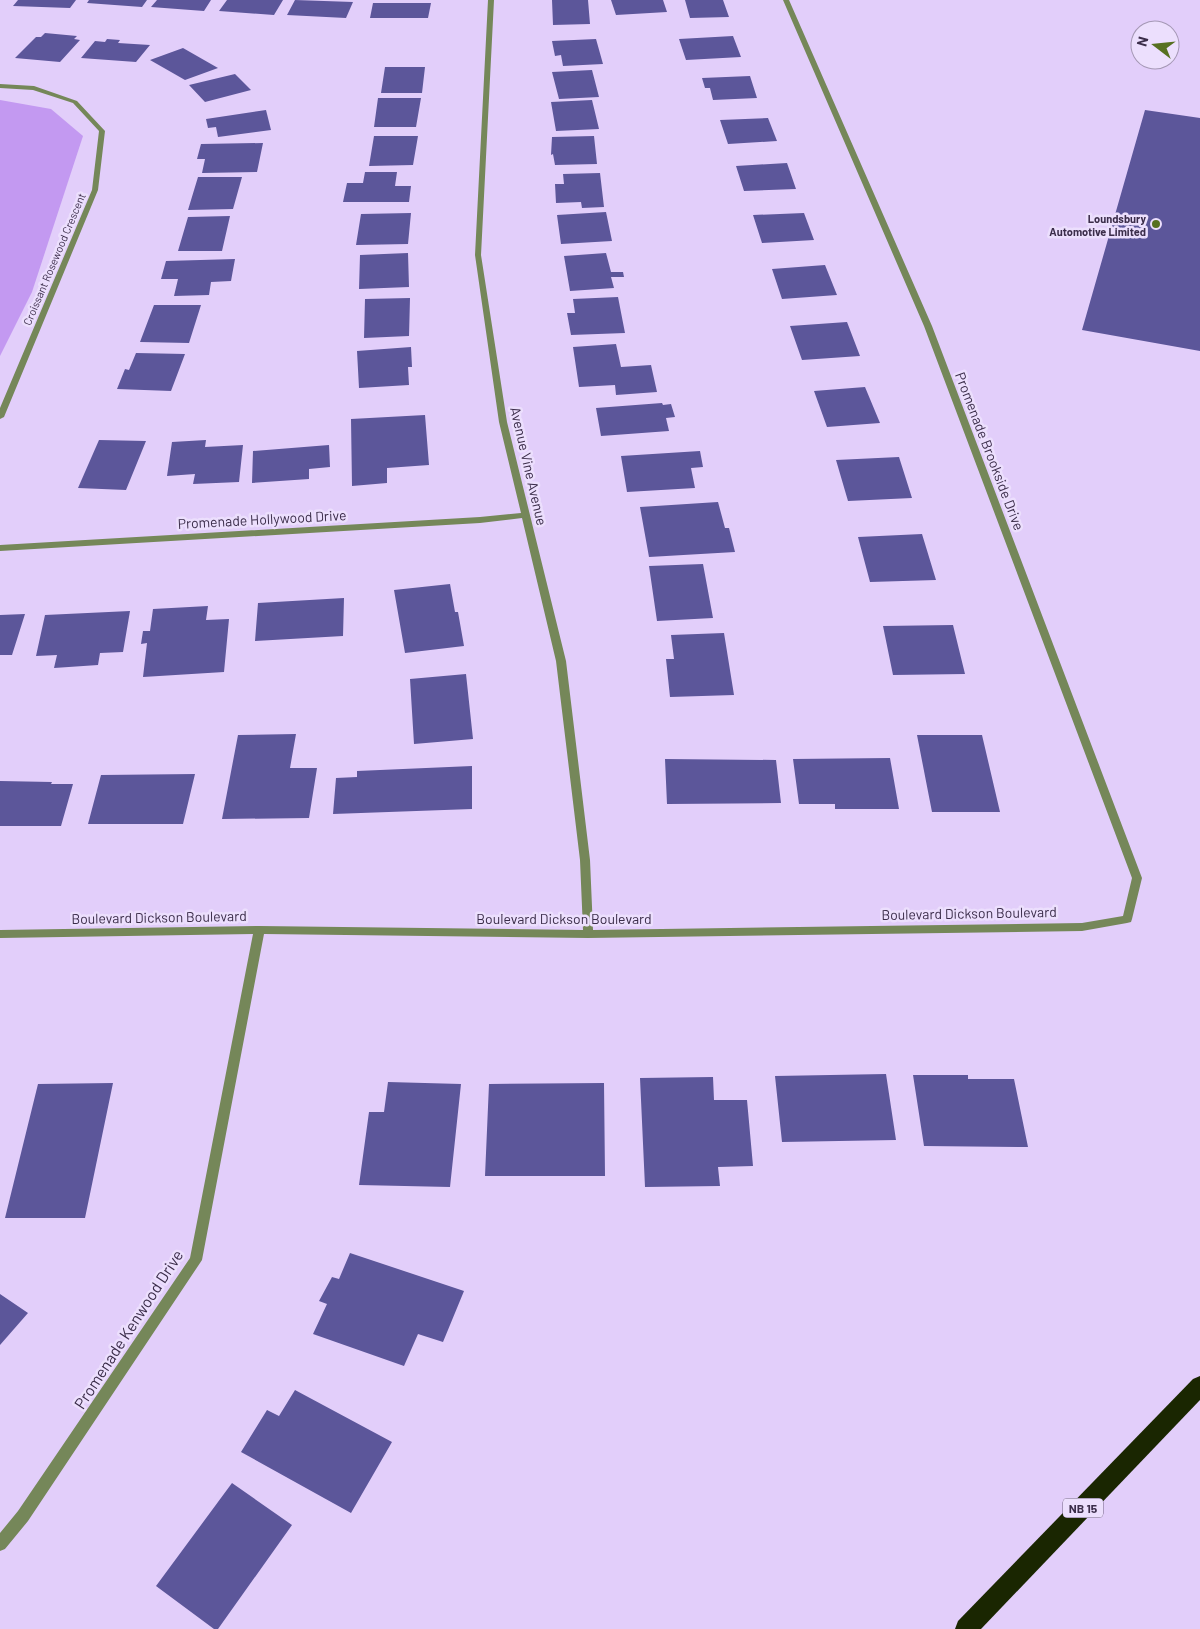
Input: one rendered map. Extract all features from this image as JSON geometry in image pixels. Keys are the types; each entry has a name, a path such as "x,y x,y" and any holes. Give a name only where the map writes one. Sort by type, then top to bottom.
{"highway":[{"name":"NB 15","path":"966,1629 1200,1386"}],"street":[{"name":"Avenue Vine Avenue","path":"491,0 478,255 503,422 561,661 585,860 588,934"},
{"name":"Promenade Brookside Drive","path":"786,0 928,326 1137,878 1127,919"},
{"name":"Croissant Rosewood Crescent","path":"0,86 34,88 74,102 102,131 95,190 0,417"},
{"name":"Promenade Hollywood Drive","path":"0,548 526,515"},
{"name":"Boulevard Dickson Boulevard","path":"0,934 258,930 588,934 1082,927 1127,919"},
{"name":"Promenade Kenwood Drive","path":"0,1544 23,1516 196,1260 258,930"}],"shaded area":[{"path":"0,100 51,109 83,136 32,292 0,356"}],"building":[{"path":"18,0 76,0 70,8 13,6"},
{"path":"89,0 147,0 142,7 87,3"},
{"path":"157,0 211,0 204,11 151,7"},
{"path":"227,0 283,0 274,15 219,11"},
{"path":"295,0 353,2 346,18 287,15"},
{"path":"552,0 588,0 590,24 553,25"},
{"path":"611,0 663,0 667,12 616,15"},
{"path":"685,0 723,0 729,17 690,18"},
{"path":"373,3 431,3 428,18 370,18"},
{"path":"45,33 77,36 74,39 80,40 60,62 15,58 36,37 41,37"},
{"path":"733,36 741,57 686,60 679,39"},
{"path":"107,39 120,40 118,43 150,45 136,62 81,58 95,41 105,42"},
{"path":"596,39 603,64 563,66 561,55 555,56 552,41"},
{"path":"183,48 218,68 185,80 150,60"},
{"path":"385,67 425,67 422,93 381,93"},
{"path":"592,70 599,97 559,99 552,72"},
{"path":"235,74 251,90 205,102 189,85"},
{"path":"750,76 757,98 713,100 710,88 705,88 702,78"},
{"path":"378,98 421,98 416,127 374,127"},
{"path":"592,100 599,129 556,131 551,102"},
{"path":"266,110 271,130 218,137 216,127 208,128 206,119"},
{"name":"Loundsbury Automotive Limited","path":"1145,110 1200,118 1200,351 1082,330"},
{"path":"768,118 777,141 728,144 720,120"},
{"path":"374,136 418,136 413,165 369,166"},
{"path":"594,136 597,164 555,165 553,154 551,155 552,137"},
{"path":"263,143 257,172 202,173 205,159 197,159 201,144"},
{"path":"787,163 796,189 744,191 736,166"},
{"path":"365,172 397,172 395,186 411,186 409,202 343,202 347,183 363,183"},
{"path":"600,173 604,207 582,208 581,202 556,203 555,184 564,184 563,174"},
{"path":"198,177 242,177 233,209 188,210"},
{"path":"606,212 612,241 561,244 557,215"},
{"path":"411,213 408,244 356,245 361,214"},
{"path":"804,213 814,240 762,243 753,215"},
{"path":"230,216 222,251 178,251 188,217"},
{"path":"408,253 409,287 359,289 360,255"},
{"path":"606,253 611,272 623,272 624,277 611,277 614,288 570,291 564,256"},
{"path":"235,259 231,281 211,282 209,295 174,296 178,279 161,279 166,261"},
{"path":"825,265 837,295 782,299 772,269"},
{"path":"618,297 625,333 571,335 567,313 575,313 573,299"},
{"path":"410,298 409,336 364,338 365,299"},
{"path":"154,305 201,305 189,343 140,342"},
{"path":"847,322 860,356 802,360 790,326"},
{"path":"616,344 621,367 651,365 657,392 616,395 615,385 579,387 573,347"},
{"path":"411,347 412,367 408,367 409,385 359,388 357,351"},
{"path":"136,353 185,354 171,391 117,389 125,369 129,370"},
{"path":"865,387 880,423 827,427 814,391"},
{"path":"662,403 663,405 671,404 675,417 666,418 669,431 601,436 596,408"},
{"path":"425,415 429,465 387,468 387,483 352,486 351,419"},
{"path":"99,440 146,441 126,490 78,488"},
{"path":"206,440 205,447 243,445 239,482 193,484 195,474 167,476 172,442"},
{"path":"329,445 330,467 309,469 309,479 252,483 253,451"},
{"path":"700,451 703,467 691,468 695,488 627,492 621,456"},
{"path":"899,457 912,498 848,501 836,460"},
{"path":"718,502 725,528 729,528 735,552 649,557 640,507"},
{"path":"922,534 936,580 870,582 858,537"},
{"path":"703,564 713,618 657,621 649,566"},
{"path":"450,584 455,612 458,612 464,646 405,653 394,590"},
{"path":"344,598 343,636 255,641 258,603"},
{"path":"208,606 206,620 229,619 224,672 143,677 147,643 141,644 143,631 150,631 153,609"},
{"path":"130,611 123,652 100,653 98,665 54,668 57,655 36,656 45,615"},
{"path":"25,614 12,655 0,655 0,615"},
{"path":"953,625 965,674 893,675 883,626"},
{"path":"724,633 734,695 670,697 666,659 674,659 671,635"},
{"path":"466,674 473,739 414,744 410,679"},
{"path":"296,734 290,768 317,768 309,818 222,819 238,735"},
{"path":"917,735 982,735 1000,812 932,812"},
{"path":"890,758 899,809 835,809 835,804 799,804 793,759"},
{"path":"665,759 776,760 781,803 667,804"},
{"path":"472,766 472,809 333,814 336,778 357,777 357,771"},
{"path":"195,774 183,824 88,824 101,775"},
{"path":"0,781 73,784 61,826 0,826"},
{"path":"886,1074 896,1140 782,1142 775,1076"},
{"path":"913,1075 968,1075 968,1079 1014,1079 1028,1147 924,1146"},
{"path":"713,1077 714,1100 747,1100 753,1166 718,1167 720,1186 645,1187 640,1078"},
{"path":"388,1082 461,1084 450,1187 359,1185 369,1112 384,1112"},
{"path":"113,1083 85,1218 5,1218 38,1084"},
{"path":"604,1083 605,1176 485,1176 489,1084"},
{"path":"350,1253 464,1291 443,1342 418,1334 404,1366 313,1334 327,1304 319,1301 332,1277 339,1279"},
{"path":"0,1294 28,1313 0,1345"},
{"path":"295,1390 392,1442 351,1513 241,1452 267,1410 279,1416"},
{"path":"232,1483 292,1525 218,1629 214,1629 156,1586"}],"place":[{"name":"Loundsbury Automotive Limited","path":"1156,224"}]}
